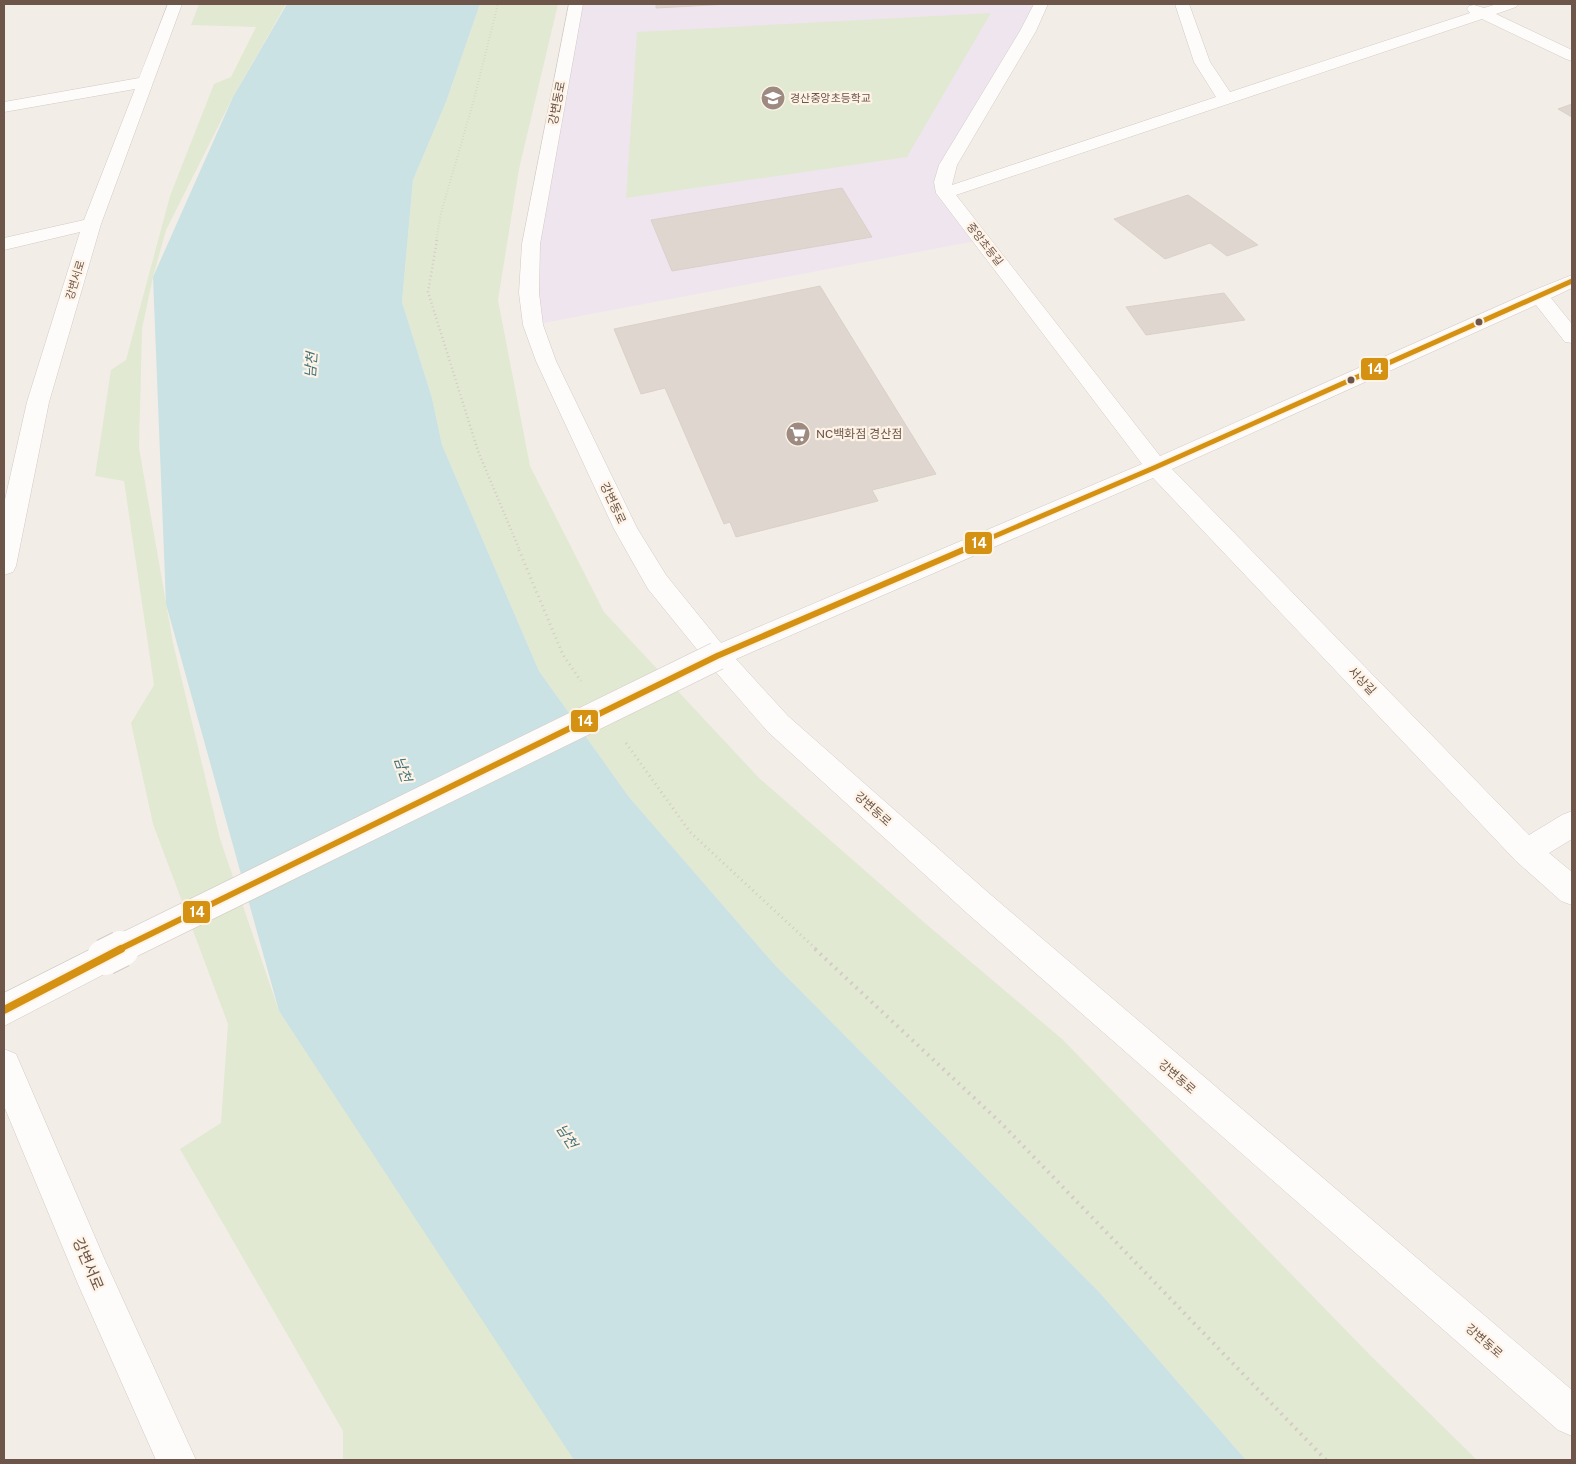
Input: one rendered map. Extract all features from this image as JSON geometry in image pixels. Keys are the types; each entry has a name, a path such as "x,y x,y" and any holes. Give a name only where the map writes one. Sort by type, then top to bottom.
{"street":[{"name":"강변서로","path":"4,566 38,402 92,224 175,4"},
{"name":"강변동로","path":"576,4 531,244 529,293 533,324 546,361 626,529 657,582 717,656 778,724 973,899 1298,1182 1572,1416"},
{"path":"1041,4 1028,31 948,165 943,182 945,193 1511,4"},
{"path":"1182,4 1202,62 1226,99"},
{"path":"1462,4 1572,56"},
{"path":"4,107 145,82"},
{"name":"중앙초등길","path":"945,193 1156,467"},
{"path":"4,244 92,224"},
{"path":"4,1010 105,957 717,656 1156,467 1572,281"},
{"path":"1539,295 1572,337"},
{"name":"서상길","path":"1156,467 1526,852 1572,891"},
{"path":"1526,852 1572,824"},
{"name":"강변서로","path":"4,1066 91,1270 176,1460"}],"path":[{"path":"498,4 471,110 441,213 428,292 478,451 563,655 586,687"},
{"path":"626,742 690,832 1002,1124 1326,1460"}],"shaded area":[{"name":"경산중앙초등학교","path":"576,4 1041,4 1028,31 943,182 981,240 533,325 531,244"}],"green space":[{"path":"199,4 286,4 233,97 166,230 153,277 142,329 139,448 173,643 220,839 279,1011 579,1460 343,1460 343,1431 180,1149 221,1123 228,1024 153,824 131,723 154,685 124,481 95,476 111,370 126,360 170,196 214,84 231,77 256,27 191,25"},
{"path":"480,4 558,4 519,169 498,300 530,466 604,612 759,778 926,924 1062,1039 1371,1356 1477,1460 1246,1460 1101,1294 774,964 629,797 539,671 442,445 432,398 402,302 413,180 446,102"},
{"path":"991,13 907,157 626,198 637,32"}],"water":[{"name":"남천","path":"287,4 480,4 446,102 413,180 402,302 432,398 442,445 539,671 629,797 774,964 1101,1294 1246,1460 574,1460 279,1011 166,604 153,277 233,97"}],"building":[{"path":"656,4 730,4 656,8"},
{"path":"1572,104 1572,117 1558,109"},
{"path":"842,188 872,237 672,271 651,220"},
{"path":"1188,195 1258,245 1227,256 1210,243 1165,259 1114,219"},
{"name":"NC백화점 경산점","path":"820,286 936,474 872,490 878,501 736,537 730,522 724,524 665,388 641,394 614,329"},
{"path":"1224,293 1245,320 1146,335 1126,307"}],"transit line":[{"name":"14","path":"4,1010 105,957 717,656 1156,467 1572,281"}],"place":[{"name":"경산중앙초등학교","path":"773,98"},
{"name":"NC백화점 경산점","path":"798,434"}]}
